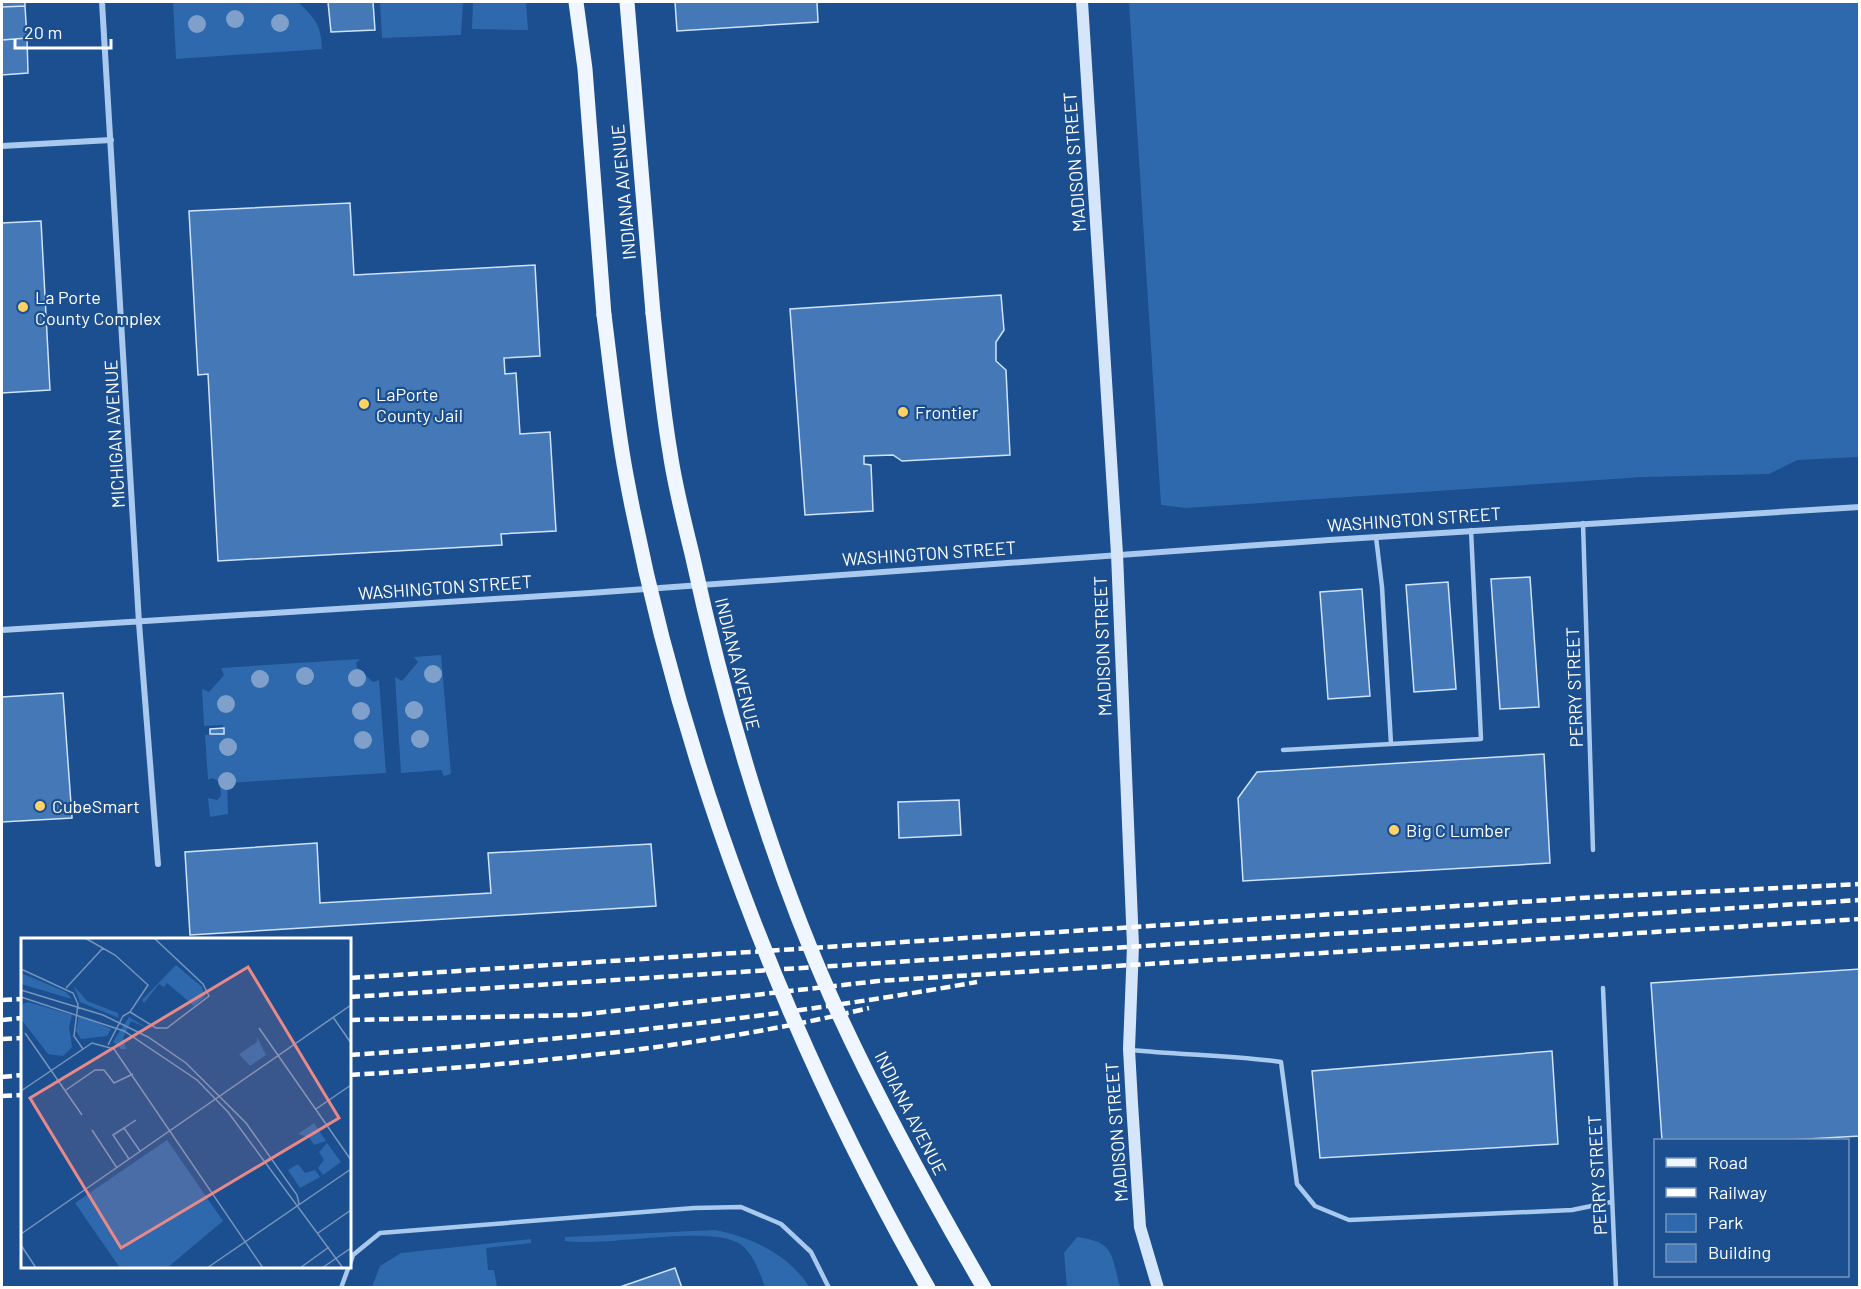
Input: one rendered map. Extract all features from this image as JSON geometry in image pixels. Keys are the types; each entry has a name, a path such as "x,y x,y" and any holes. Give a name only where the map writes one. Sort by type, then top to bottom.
{"main road":[{"name":"INDIANA AVENUE","path":"576,2 585,69 604,315 626,474 672,674 707,795 792,1018 845,1132 928,1287"},
{"name":"INDIANA AVENUE","path":"627,2 653,313 670,452 712,646 745,768 792,898 831,996 883,1104 984,1287"}],"street":[{"name":"MICHIGAN AVENUE","path":"102,2 139,623 158,864"},
{"name":"MADISON STREET","path":"1082,2 1117,554 1133,946 1129,1049 1140,1227 1158,1287"},
{"path":"2,146 111,140"},
{"name":"WASHINGTON STREET","path":"2,630 73,624 139,623 1471,530 1860,507"}],"lane":[{"name":"PERRY STREET","path":"1583,523 1593,850"},
{"path":"1282,750 1481,739 1471,530"},
{"path":"1376,537 1382,587 1391,744"},
{"name":"PERRY STREET","path":"1603,988 1616,1287"},
{"path":"1129,1049 1193,1056 1238,1056 1281,1062 1297,1184 1315,1206 1348,1220 1572,1210 1611,1203"},
{"path":"351,1260 353,1255 380,1233 694,1208 741,1207 781,1224 811,1252 829,1287"},
{"path":"341,1287 348,1268"}],"green space":[{"path":"173,2 299,3 317,23 322,49 176,59"},
{"path":"380,2 463,2 461,35 382,38"},
{"path":"473,2 526,2 528,30 472,29"},
{"path":"1129,2 1859,2 1859,457 1797,460 1769,474 1643,477 1186,508 1161,505"},
{"path":"441,655 451,774 444,776 441,770 401,773 395,677 402,681 418,662 414,657"},
{"path":"360,659 356,663 357,668 373,682 379,680 386,773 227,783 228,814 210,817 208,798 217,800 221,796 220,782 212,778 208,780 205,735 223,734 223,725 204,726 202,689 209,692 224,675 221,668"},
{"path":"715,1230 742,1237 768,1249 791,1266 809,1287 765,1287 749,1253 740,1244 726,1238 683,1236 565,1241 565,1237"},
{"path":"1077,1237 1105,1246 1112,1258 1120,1287 1067,1287 1064,1253"},
{"path":"531,1239 531,1243 486,1248 488,1270 494,1270 497,1287 372,1287 380,1266 401,1253"}],"building":[{"path":"2,2 25,2 25,6 2,7"},
{"path":"328,2 373,2 375,30 331,32"},
{"path":"675,2 817,2 818,22 677,31"},
{"path":"25,6 27,38 2,40 2,7"},
{"path":"27,38 28,73 2,75 2,40"},
{"name":"LaPorte County Jail","path":"350,203 354,275 535,265 540,356 504,358 505,374 516,373 520,434 550,432 556,531 501,534 502,545 218,561 208,374 198,375 189,211"},
{"name":"La Porte County Complex","path":"41,221 50,390 2,393 2,223"},
{"name":"Frontier","path":"1001,295 1004,330 996,342 996,361 1006,370 1010,455 902,461 893,455 864,456 864,464 871,465 873,511 805,515 790,309"},
{"path":"1530,577 1539,707 1500,709 1491,579"},
{"path":"1448,582 1456,689 1414,692 1406,585"},
{"path":"1362,589 1370,696 1328,699 1320,592"},
{"path":"63,693 72,818 2,822 2,697"},
{"path":"224,728 224,734 210,734 210,729"},
{"name":"Big C Lumber","path":"1544,754 1550,863 1243,881 1238,798 1257,772"},
{"path":"959,800 961,835 899,838 898,802"},
{"path":"317,843 320,903 491,893 488,853 651,844 656,906 190,935 185,852"},
{"path":"1860,969 1860,1136 1807,1139 1662,1139 1651,983"},
{"path":"1552,1051 1558,1144 1320,1158 1312,1071"},
{"path":"675,1268 682,1288 617,1288"}],"railway":[{"path":"351,978 1596,897 1860,884"},
{"path":"351,997 1860,900"},
{"path":"351,1020 578,1015 878,981 1860,919"},
{"path":"351,1055 586,1036 743,1018 977,982"},
{"path":"2,1000 21,999"},
{"path":"351,1075 481,1066 611,1053 741,1034 869,1008"},
{"path":"2,1020 21,1018"},
{"path":"2,1039 21,1038"},
{"path":"2,1077 21,1075"},
{"path":"2,1096 21,1095"}],"place":[{"name":"La Porte County Complex","path":"23,307"},
{"name":"LaPorte County Jail","path":"364,404"},
{"name":"Frontier","path":"903,412"},
{"name":"CubeSmart","path":"40,806"},
{"name":"Big C Lumber","path":"1394,830"}]}
